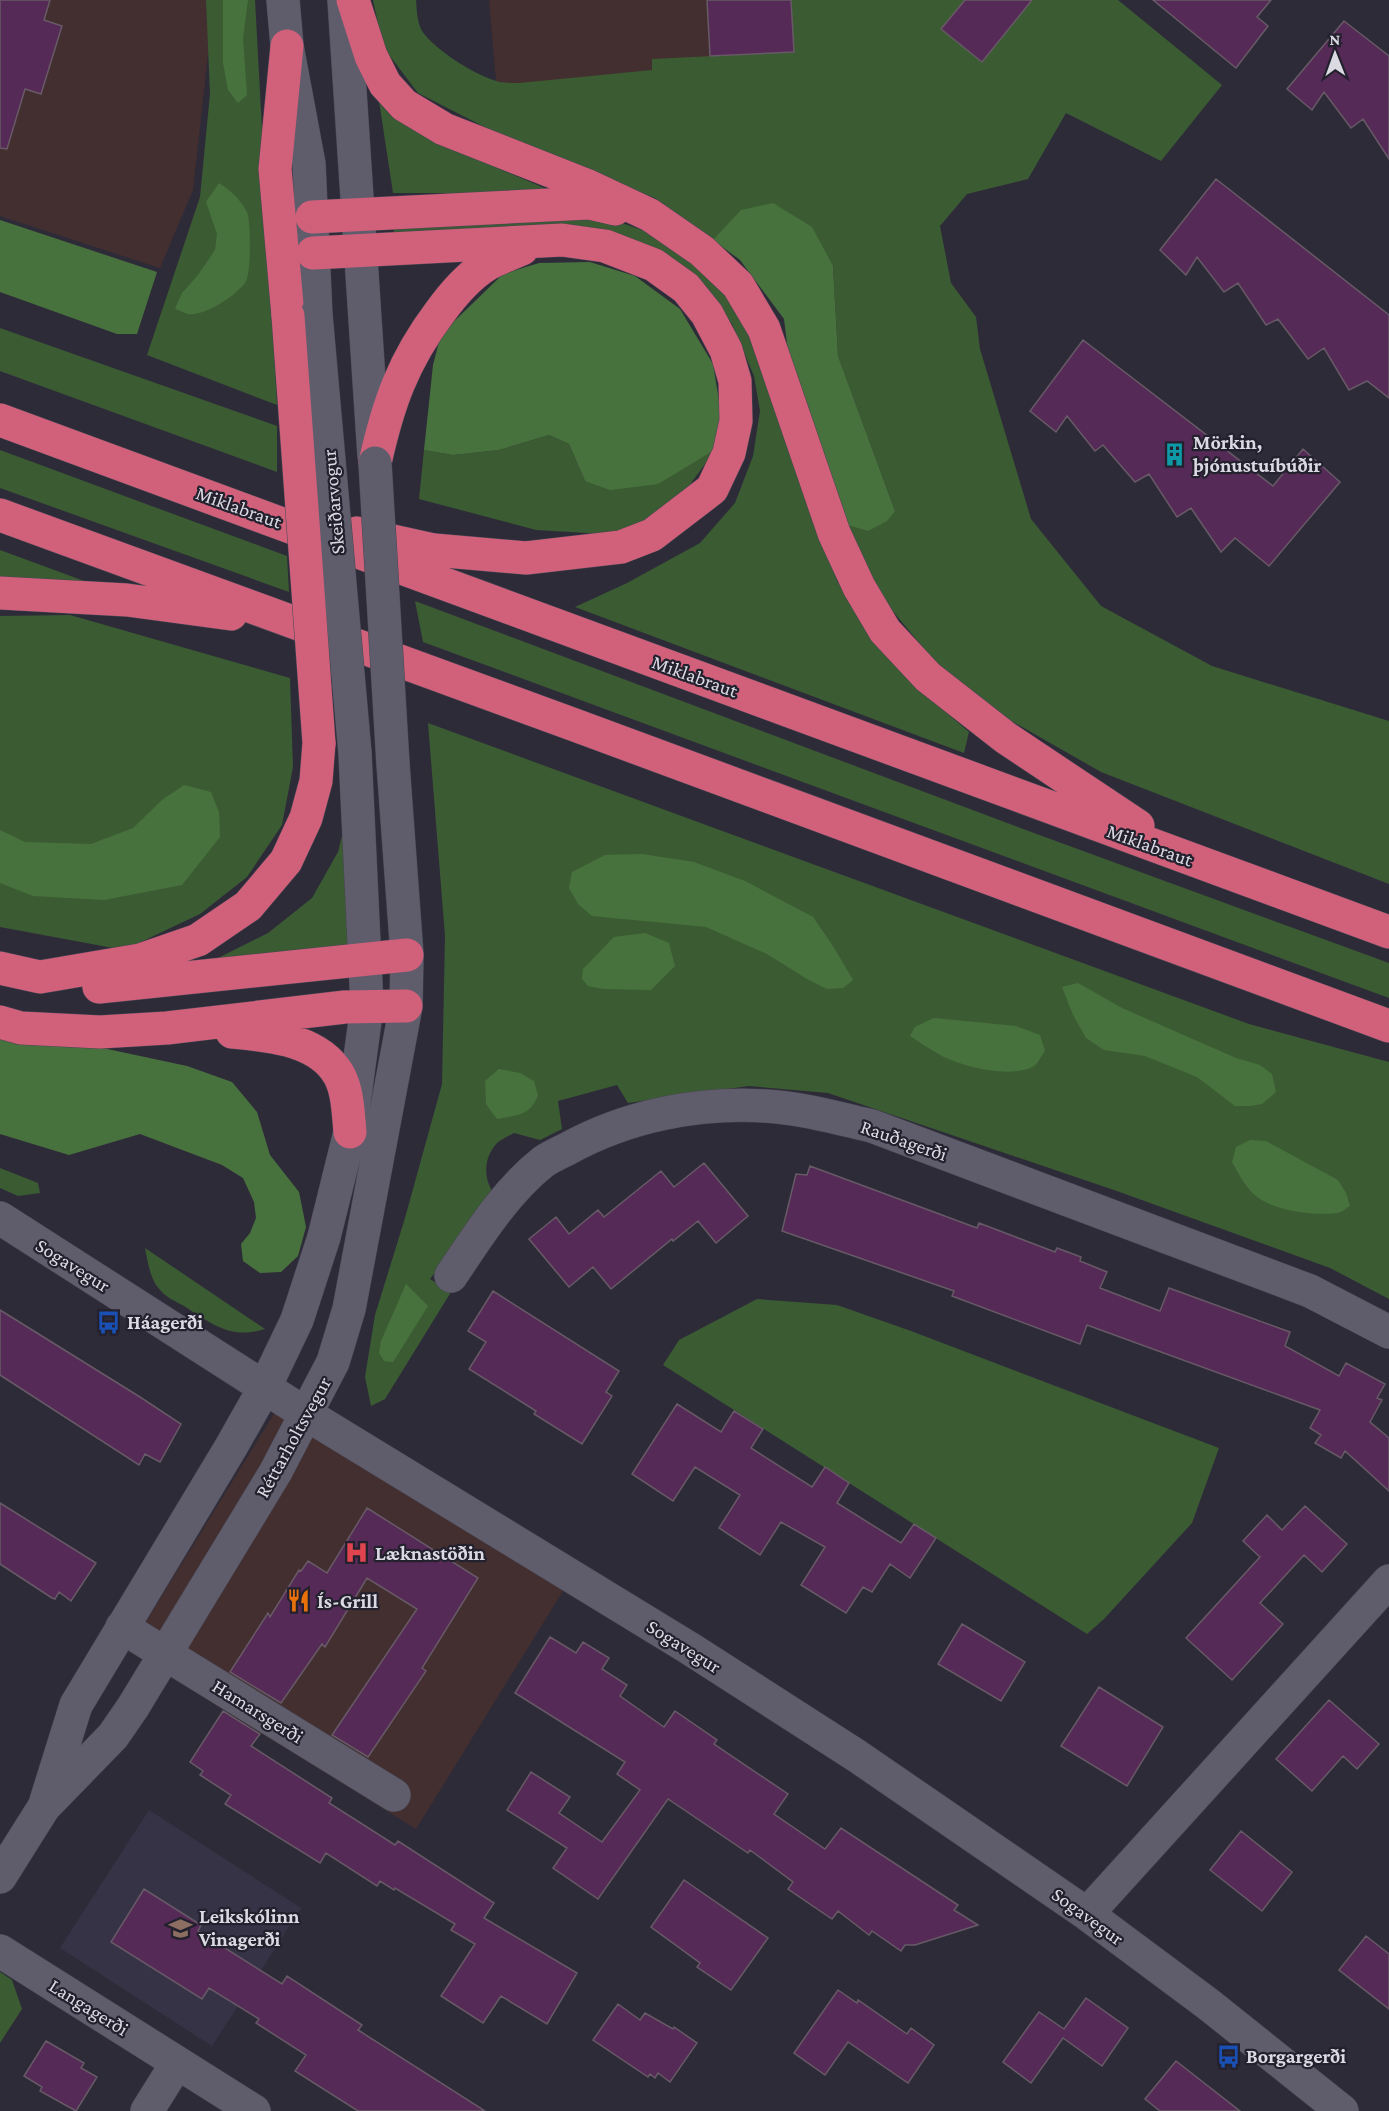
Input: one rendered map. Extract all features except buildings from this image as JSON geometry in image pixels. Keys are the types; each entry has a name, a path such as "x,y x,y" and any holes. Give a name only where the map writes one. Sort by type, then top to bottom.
{"highway":[{"path":"353,0 371,56 385,84 404,105 444,129 586,185 650,215 702,251 738,285 764,329 834,533 859,588 885,631 928,677 1006,738 1184,857"},
{"path":"40,977 140,960 198,940 248,906 286,861 306,818 316,781 319,743 302,315 275,169 287,46"},
{"path":"312,217 589,204 650,215"},
{"path":"245,509 434,550 526,558 621,548 652,535 712,489 729,453 736,421 735,381 726,350 707,314 686,288 654,265 605,246 562,240 314,253"},
{"path":"375,463 394,390 412,352 457,289 489,264 541,242"},
{"name":"Miklabraut","path":"0,420 1389,932"},
{"path":"0,515 1389,1026"},
{"path":"0,592 127,600 295,623"},
{"path":"0,968 40,977 76,989 407,955"},
{"path":"0,1022 21,1028 100,1032 167,1028 345,1007 406,1006"},
{"path":"167,1028 246,1033 286,1040 316,1051 336,1069 345,1092 350,1132"}],"street":[{"name":"Skeiðarvogur","path":"283,0 287,46 309,164 314,253 302,315 355,753 368,1006"},
{"path":"344,0 407,955 406,1006"},
{"name":"Réttarholtsvegur","path":"44,1808 76,1705 231,1447 265,1387 297,1320 324,1236 350,1132 368,1006"},
{"name":"Réttarholtsvegur","path":"0,1877 44,1808 113,1736 133,1707 275,1473 333,1362 349,1309 406,1006"},
{"name":"Rauðagerði","path":"451,1276 506,1200 530,1175 543,1162 593,1134 646,1117 707,1106 766,1106 872,1126 1310,1291 1389,1332"},
{"name":"Sogavegur","path":"0,1218 306,1414 699,1654 857,1756 1088,1914 1216,2010 1342,2111"},
{"path":"1088,1914 1389,1581"},
{"name":"Hamarsgerði","path":"122,1627 394,1794"},
{"name":"Langagerði","path":"0,1951 254,2111"},
{"path":"147,2111 177,2063"}],"shaded area":[{"path":"0,0 214,0 193,190 160,268 0,216"},
{"path":"489,0 813,0 820,72 497,92"},
{"path":"277,1409 566,1586 416,1829 128,1651"},
{"name":"Leikskólinn Vinagerði","path":"149,1810 301,1908 212,2046 60,1948"}],"green space":[{"path":"206,0 255,0 277,405 147,355 200,197 210,94"},
{"path":"223,0 248,0 243,38 247,95 238,103 228,90 223,63"},
{"path":"373,0 416,0 420,27 440,49 481,75 500,82 519,83 652,70 652,59 793,52 791,0 1118,0 1222,85 1161,161 1066,113 1028,179 967,194 940,226 951,283 976,317 980,349 1031,519 1101,606 1212,666 1389,721 1389,884 1101,772 959,691 877,592 848,525 895,511 838,356 833,266 713,240 655,198 508,139 418,93 383,47"},
{"path":"376,81 389,110 427,138 556,193 393,193"},
{"path":"219,183 235,196 247,212 250,247 248,276 236,292 220,304 203,312 188,314 175,309 182,293 215,250 217,234 206,202"},
{"path":"773,203 812,227 833,266 838,356 895,511 887,521 868,531 848,525 788,351 784,319 740,260 713,240 741,210"},
{"path":"556,219 613,220 671,240 716,281 755,335 786,439 837,581 913,684 969,732 964,753 575,607 627,583 700,543 735,503 753,456 760,411 754,376 732,324 707,287 655,253 393,236 395,225"},
{"path":"0,220 157,272 137,334 117,334 0,292"},
{"path":"590,262 635,276 680,309 713,364 721,413 716,449 658,484 610,490 585,481 569,444 549,435 499,450 453,455 424,450 433,365 441,334 503,274 539,263"},
{"path":"0,328 277,426 277,472 0,371"},
{"path":"549,435 569,444 585,481 716,449 678,501 641,524 604,534 536,530 419,499 424,450 453,455 499,450"},
{"path":"0,450 287,556 289,592 0,488"},
{"path":"0,550 87,582 0,580"},
{"path":"415,601 1034,833 1389,963 1389,998 423,642"},
{"path":"70,615 290,678 293,767 282,825 247,877 200,914 124,950 0,927 0,616"},
{"path":"428,723 1249,1024 1389,1062 1389,1299 1330,1268 1114,1190 828,1093 749,1086 628,1103 617,1085 558,1101 562,1129 540,1140 514,1133 492,1149 486,1169 488,1183 495,1195 430,1279 451,1292 385,1399 371,1406 365,1377 375,1315 442,1084 445,936"},
{"path":"184,785 211,792 219,812 220,837 182,885 104,900 33,896 0,883 0,830 25,842 91,844 133,828 162,800"},
{"path":"349,807 357,953 204,965 268,933 312,898 338,852"},
{"path":"642,854 694,862 745,881 813,917 853,980 843,988 827,989 767,954 706,927 592,916 578,904 569,888 572,872 605,855"},
{"path":"645,933 669,943 675,966 651,990 603,989 588,986 582,979 583,969 614,937"},
{"path":"1078,983 1122,1008 1236,1058 1260,1065 1272,1074 1276,1092 1262,1104 1235,1106 1197,1077 1145,1056 1104,1050 1086,1038 1073,1015 1062,987"},
{"path":"934,1018 1016,1026 1040,1035 1045,1051 1034,1066 1024,1070 988,1070 962,1064 942,1056 910,1036 915,1027"},
{"path":"0,1034 98,1047 187,1066 232,1082 257,1112 270,1155 299,1192 306,1227 298,1256 281,1272 260,1273 243,1261 241,1244 250,1233 256,1218 254,1202 243,1178 222,1165 140,1134 69,1155 0,1134"},
{"path":"499,1069 520,1073 534,1081 538,1095 527,1111 497,1119 486,1104 485,1081"},
{"path":"1250,1140 1266,1141 1338,1180 1346,1193 1350,1206 1338,1213 1318,1214 1284,1209 1256,1196 1242,1180 1232,1162 1236,1147"},
{"path":"0,1168 38,1183 40,1193 18,1196 0,1188"},
{"path":"145,1248 265,1329 242,1333 222,1328 169,1298 154,1282"},
{"path":"406,1284 428,1306 393,1362 384,1361 379,1353 381,1341"},
{"path":"757,1299 837,1305 1219,1448 1192,1523 1104,1619 1087,1634 663,1365 679,1340"},
{"path":"0,1972 12,1980 22,2009 0,2043"}],"place":[{"name":"Mörkin, þjónustuíbúðir","path":"1175,454"},
{"name":"Háagerði","path":"109,1322"},
{"name":"Læknastöðin","path":"357,1553"},
{"name":"Ís-Grill","path":"299,1601"},
{"name":"Leikskólinn Vinagerði","path":"181,1928"},
{"name":"Borgargerði","path":"1228,2056"}]}
